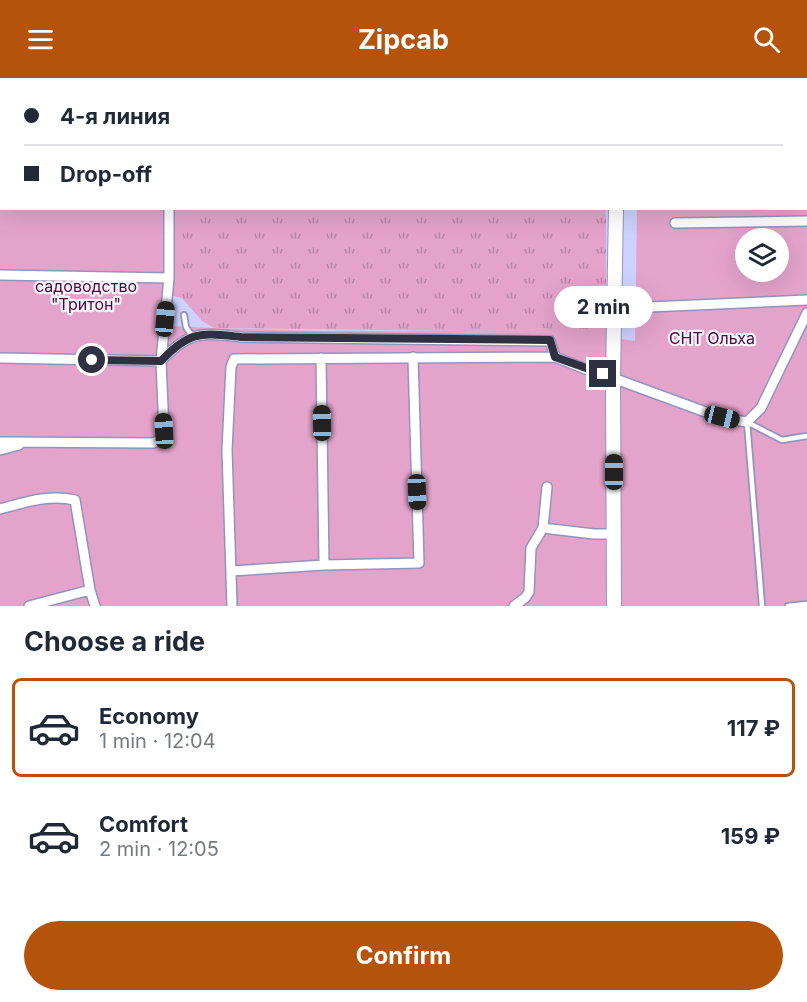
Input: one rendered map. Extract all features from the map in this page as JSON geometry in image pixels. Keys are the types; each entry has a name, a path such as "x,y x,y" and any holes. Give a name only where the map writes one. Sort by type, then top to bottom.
{"main road":[{"path":"614,606 616,210"}],"street":[{"path":"0,442 157,442 160,440 164,431 161,361 169,278 169,210"},
{"path":"675,223 807,221"},
{"path":"0,275 169,278"},
{"path":"649,307 807,300"},
{"path":"232,606 227,450 231,367 234,359 555,357 588,370 614,376 722,417 747,422 761,408 807,313"},
{"path":"0,358 161,361 176,345 192,336 208,333 241,337 550,340 555,357"},
{"path":"231,571 324,565 419,563 413,357"},
{"path":"321,358 324,565"},
{"path":"0,450 27,443"},
{"path":"514,606 529,592 531,548 543,528 547,487"},
{"path":"0,509 39,498 62,497 75,500 90,590 95,606"},
{"path":"543,528 614,534"},
{"path":"29,606 90,590"}],"lane":[{"path":"184,315 186,327 192,336"},
{"path":"747,422 782,440 807,436"},
{"path":"747,422 762,606"},
{"path":"788,606 807,604"}],"green space":[{"path":"0,210 173,210 173,296 169,326 348,331 543,328 635,341 637,210 807,210 807,606 0,606"},
{"path":"173,210 606,210 606,345 543,328 463,331 214,328 202,321 182,298 173,296"}],"route":[{"path":"92,360 161,361 176,345 192,336 208,333 241,337 550,340 555,357 603,374"}],"park label":[{"name":"садоводство \"Тритон\"","path":"86,295"},
{"name":"СНТ Ольха","path":"712,338"}]}
